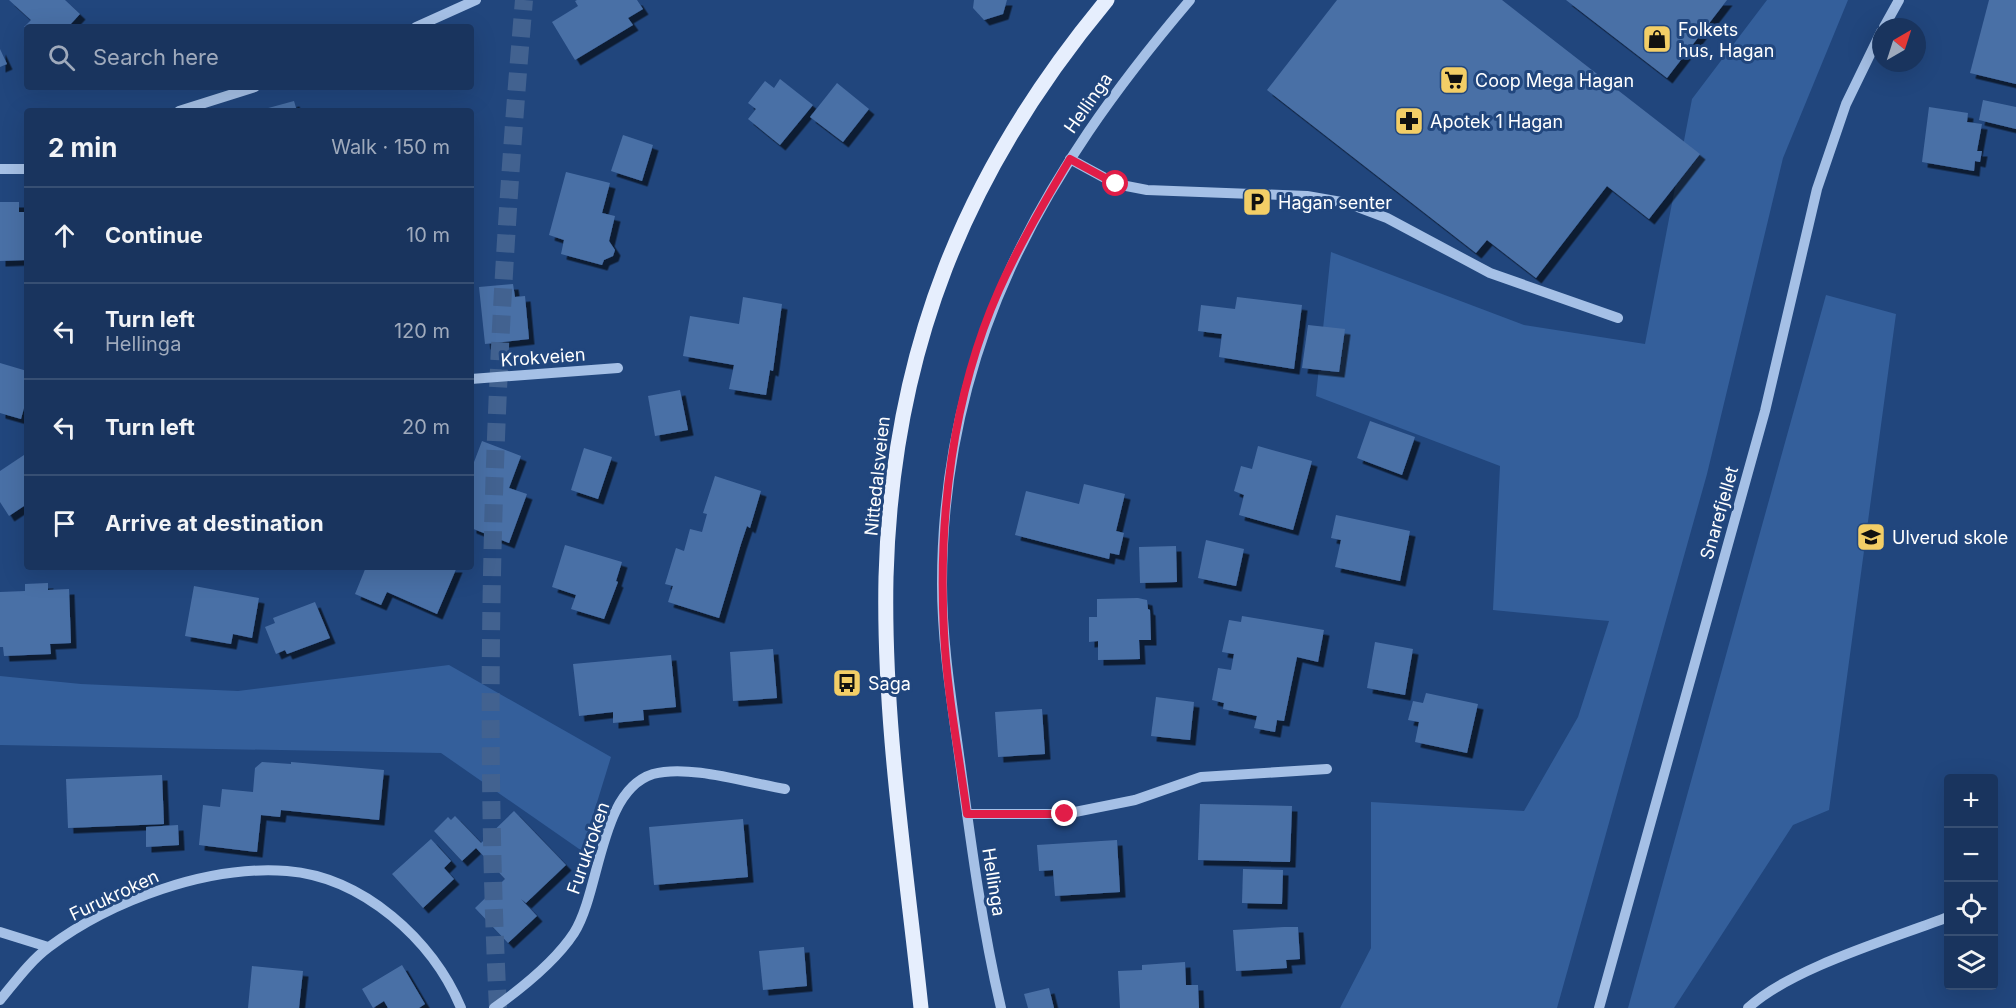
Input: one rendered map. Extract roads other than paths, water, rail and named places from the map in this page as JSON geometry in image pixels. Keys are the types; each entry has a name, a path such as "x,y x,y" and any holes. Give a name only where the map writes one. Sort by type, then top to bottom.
{"main road":[{"name":"Nittedalsveien","path":"921,1008 897,788 887,628 890,523 903,413 916,357 946,265 980,187 1026,108 1107,0"}],"street":[{"path":"423,24 476,0"},
{"name":"Hellinga","path":"1001,1008 990,961 967,814 944,636 944,536 949,484 968,380 998,292 1031,226 1070,159 1135,66 1190,0"},
{"path":"1889,18 1899,0"},
{"name":"Snarefjellet","path":"1599,1008 1765,411 1817,189 1846,104 1872,51"},
{"path":"188,108 246,90"},
{"path":"1070,159 1116,184 1147,190 1307,196 1347,203 1387,218 1490,273 1618,318"},
{"path":"0,169 24,169"},
{"name":"Krokveien","path":"474,379 618,368"},
{"path":"967,814 1065,814 1135,800 1201,777 1327,770"},
{"name":"Furukroken","path":"494,1008 536,974 574,934 583,914 613,815 633,785 653,774 672,771 784,789"},
{"name":"Furukroken","path":"0,1000 48,947 109,912 154,891 227,873 289,871 344,887 394,917 418,941 439,968 461,1008"},
{"path":"1748,1008 1758,999 1800,975 1944,919"},
{"path":"0,932 48,947"}],"tunnel":[{"path":"498,1008 491,756 494,504 505,252 524,0"}],"place":[{"name":"Folkets hus, Hagan","path":"1657,39"},
{"name":"Coop Mega Hagan","path":"1454,80"},
{"name":"Apotek 1 Hagan","path":"1409,121"},
{"name":"Hagan senter","path":"1257,202"},
{"name":"Ulverud skole","path":"1871,537"},
{"name":"Saga","path":"847,683"}]}
